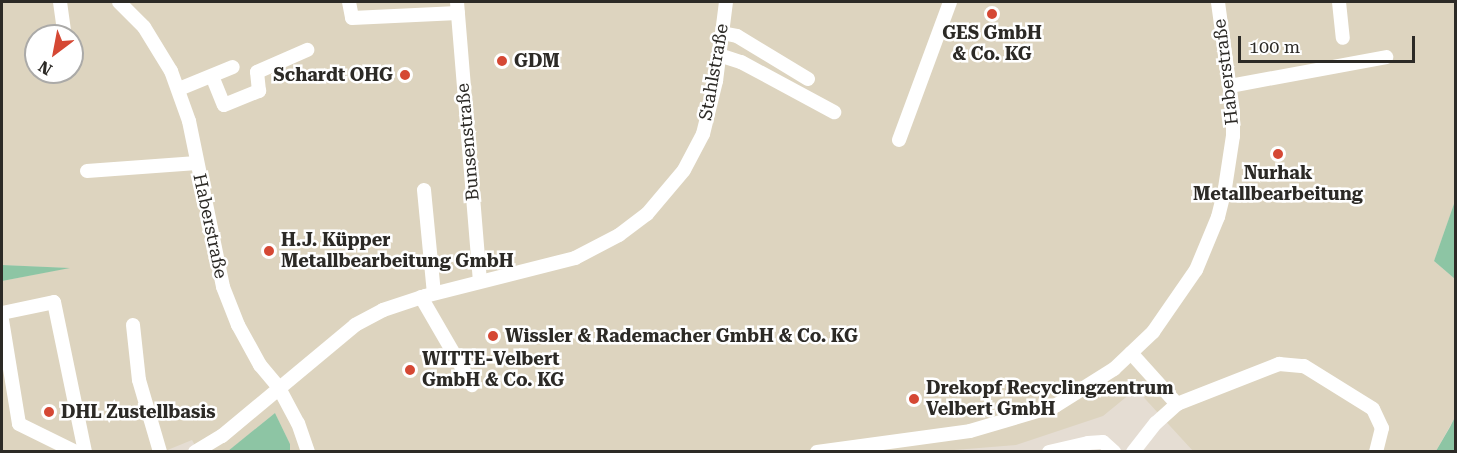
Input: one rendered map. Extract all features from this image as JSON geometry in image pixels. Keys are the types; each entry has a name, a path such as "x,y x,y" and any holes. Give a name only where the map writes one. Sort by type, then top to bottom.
{"street":[{"path":"60,2 63,24"},
{"path":"349,2 352,18 458,7"},
{"name":"Stahlstraße","path":"195,452 222,436 355,325 383,309 427,295 575,258 619,236 647,214 684,170 703,134 711,108 726,2"},
{"path":"899,140 950,2"},
{"name":"Haberstraße","path":"817,452 970,432 1055,406 1082,392 1114,369 1169,311 1196,270 1215,226 1231,159 1233,112 1218,2"},
{"path":"1339,2 1343,38"},
{"name":"Haberstraße","path":"128,4 155,42 179,89 189,121 223,286 238,325 260,365 279,388 298,423 308,452"},
{"name":"Bunsenstraße","path":"458,7 480,282"},
{"path":"722,33 737,36 808,80"},
{"path":"212,76 224,105 259,91 257,72 307,50"},
{"path":"719,55 741,62 834,112"},
{"path":"1230,86 1386,57"},
{"path":"179,89 233,67"},
{"path":"87,171 197,163"},
{"path":"423,190 427,295 472,385"},
{"path":"2,314 54,302 85,452"},
{"path":"2,320 19,424 76,452"},
{"path":"133,325 139,380 159,452"},
{"path":"1131,353 1177,404"},
{"path":"1133,452 1156,423 1177,404 1279,364 1304,366 1373,409 1382,428 1376,452"},
{"path":"1049,452 1102,442 1114,452"}],"shaded area":[{"path":"2,2 1455,2 1455,201 1434,261 1455,279 1455,417 1436,451 1193,451 1136,389 1103,416 1016,445 942,451 290,451 290,444 275,413 228,451 198,451 192,440 165,451 2,451 2,281 67,268 2,265"}],"green space":[{"path":"1455,201 1455,279 1434,261"},
{"path":"2,265 70,268 2,281"},
{"path":"275,413 290,444 290,451 228,451"},
{"path":"1455,417 1455,451 1436,451 1450,427"}],"place":[{"name":"GES GmbH & Co. KG","path":"992,14"},
{"name":"GDM","path":"502,61"},
{"name":"Schardt OHG","path":"405,75"},
{"name":"Nurhak Metallbearbeitung","path":"1278,154"},
{"name":"H.J. Küpper Metallbearbeitung GmbH","path":"269,251"},
{"name":"Wissler & Rademacher GmbH & Co. KG","path":"493,336"},
{"name":"WITTE-Velbert GmbH & Co. KG","path":"410,370"},
{"name":"Drekopf Recyclingzentrum Velbert GmbH","path":"914,399"},
{"name":"DHL Zustellbasis","path":"49,412"}]}
